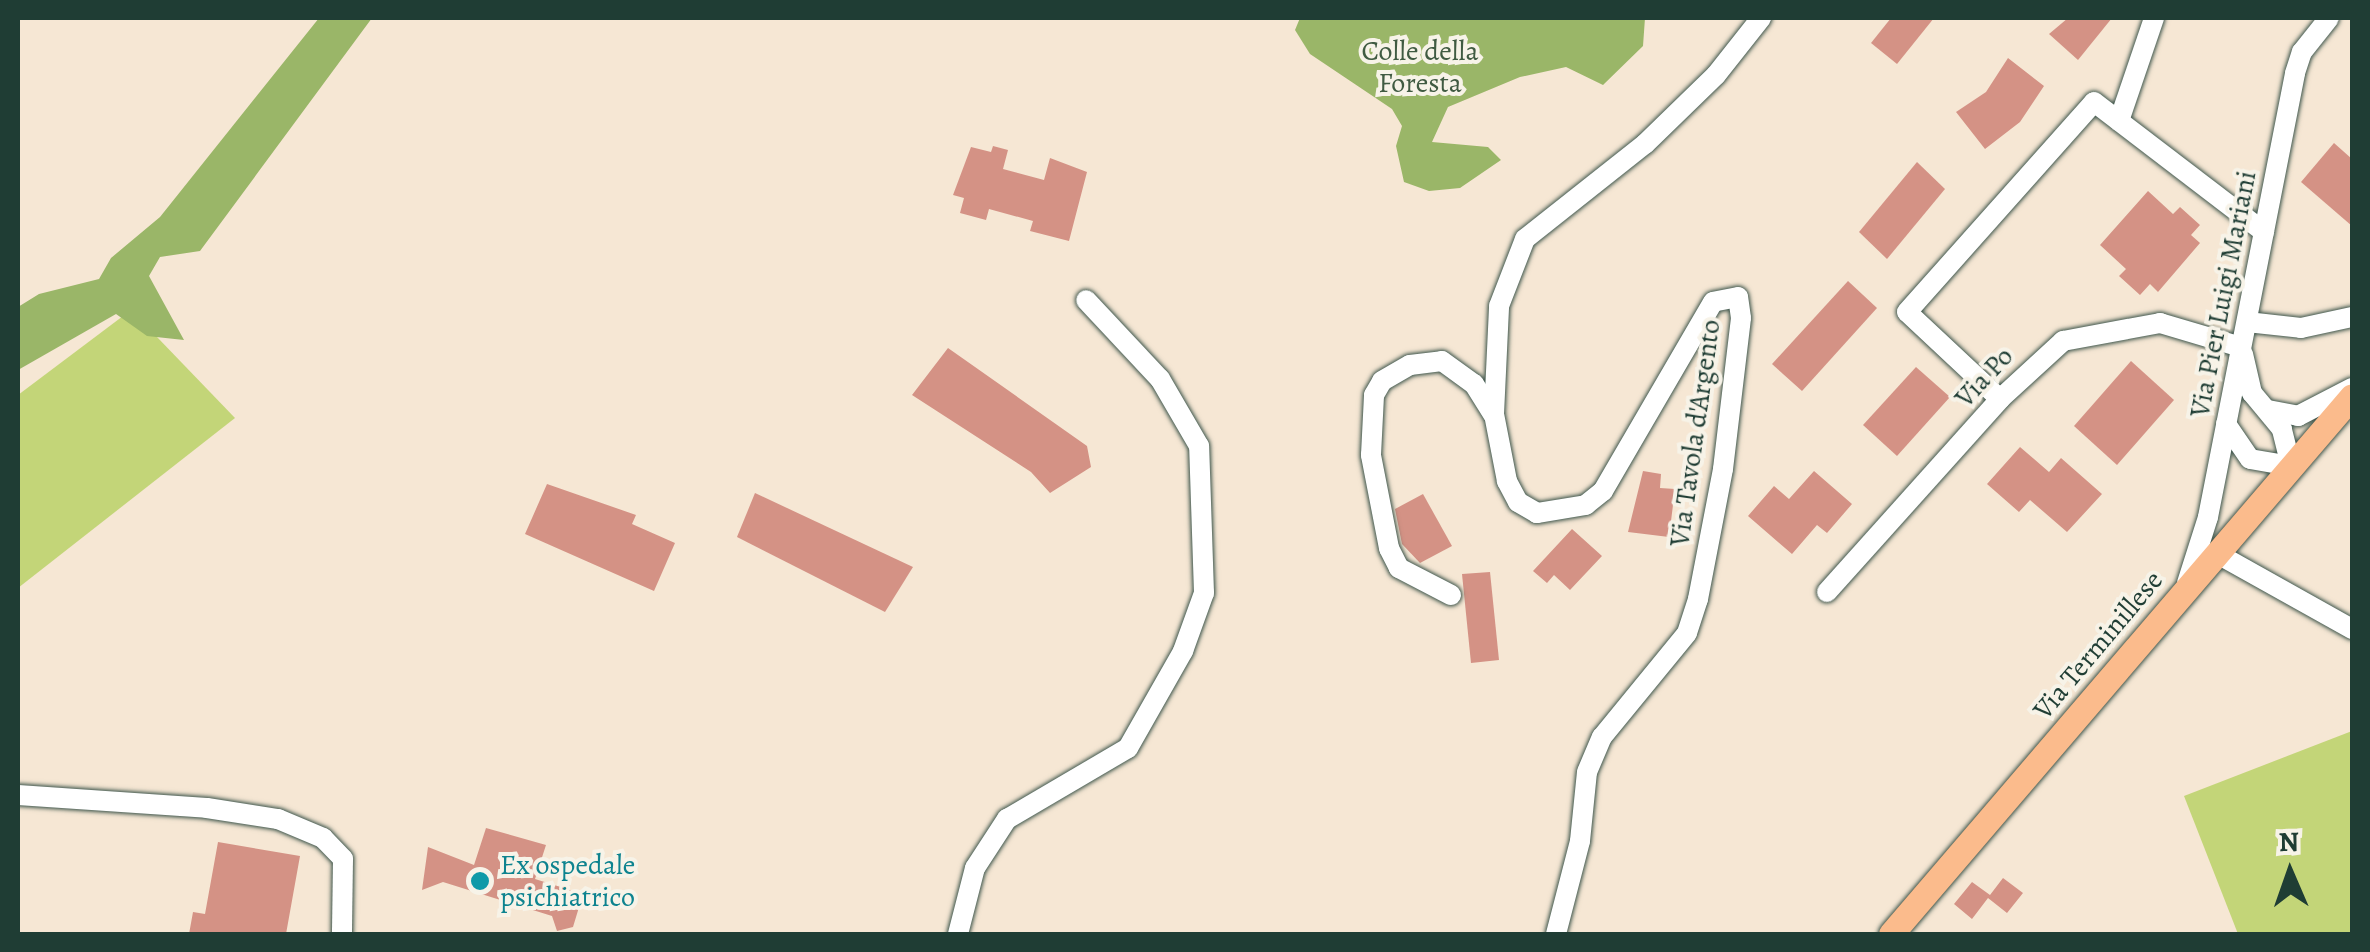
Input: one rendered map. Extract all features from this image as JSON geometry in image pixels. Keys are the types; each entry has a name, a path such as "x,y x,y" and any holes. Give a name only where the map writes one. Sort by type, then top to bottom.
{"main road":[{"name":"Via Terminillese","path":"1891,934 2352,392"}],"street":[{"name":"Via Tavola d'Argento","path":"1556,934 1580,841 1587,772 1602,737 1687,633 1698,599 1732,399 1738,297 1714,302 1603,491 1586,505 1538,513 1518,502 1506,481 1494,414 1499,306 1525,239 1644,144 1716,74 1762,18"},
{"path":"2119,121 2154,18"},
{"name":"Via Pier Luigi Mariani","path":"2186,588 2208,517 2295,74 2302,52 2329,18"},
{"path":"2000,399 1907,312 2094,102 2264,232"},
{"path":"958,934 974,868 1007,818 1128,748 1183,651 1204,592 1199,446 1160,379 1086,300"},
{"path":"2247,322 2301,328 2352,317"},
{"name":"Via Po","path":"1827,592 2000,399 2063,341 2131,324 2160,323 2241,348"},
{"path":"2226,423 2250,459 2291,466 2282,429 2252,393 2241,348"},
{"path":"1452,596 1399,568 1389,548 1371,455 1374,396 1382,380 1410,364 1442,361 1474,384 1494,414"},
{"path":"2268,410 2298,416 2352,392"},
{"path":"2216,553 2352,629"},
{"path":"18,795 208,808 278,818 323,838 343,859 342,934"}],"green space":[{"path":"319,18 372,18 200,251 160,257 149,276 184,340 147,336 116,314 18,370 18,307 39,294 99,279 111,258 160,217"},
{"name":"Colle della Foresta","path":"1300,18 1645,18 1643,46 1603,85 1566,67 1520,77 1448,107 1432,142 1488,147 1501,160 1460,188 1429,191 1404,182 1396,146 1402,126 1392,109 1310,54 1295,30"},
{"path":"131,310 235,418 18,588 18,395"},
{"path":"2352,731 2352,934 2238,934 2184,796"}],"building":[{"path":"1891,18 1934,18 1897,64 1871,43"},
{"path":"2068,18 2112,18 2078,60 2049,34"},
{"path":"2008,58 2044,86 2020,122 1985,149 1956,112 1986,92"},
{"path":"2334,143 2352,159 2352,226 2301,182"},
{"path":"993,146 1008,150 1003,169 1044,180 1050,158 1087,172 1069,241 1030,231 1033,221 989,209 986,220 960,213 964,198 953,195 971,147 991,152"},
{"path":"1917,162 1945,189 1887,259 1859,232"},
{"path":"2148,191 2173,214 2180,207 2200,225 2191,235 2200,243 2158,292 2150,284 2140,295 2119,276 2126,269 2100,245"},
{"path":"1848,281 1877,308 1802,391 1772,364"},
{"path":"948,348 1087,446 1091,467 1050,493 1031,472 912,395"},
{"path":"2131,361 2174,400 2117,465 2074,426"},
{"path":"1916,367 1950,397 1897,456 1863,425"},
{"path":"2020,447 2049,472 2061,458 2102,494 2067,532 2030,500 2019,512 1987,484"},
{"path":"1643,471 1661,474 1660,488 1675,489 1669,537 1628,532"},
{"path":"1814,471 1852,504 1827,533 1817,525 1792,554 1748,516 1774,486 1789,499"},
{"path":"547,484 636,515 632,524 675,543 654,591 525,534"},
{"path":"755,493 913,567 885,612 737,537"},
{"path":"1423,494 1452,546 1420,563 1402,544 1395,509"},
{"path":"1572,529 1602,556 1570,590 1554,575 1547,583 1533,571"},
{"path":"1490,572 1499,660 1471,663 1462,574"},
{"name":"Ex ospedale psichiatrico","path":"486,828 546,845 535,879 583,894 573,927 557,931 552,916 443,882 422,890 428,847 474,865"},
{"path":"218,842 300,856 286,934 189,934 193,912 205,914"},
{"path":"2003,878 2023,893 2007,913 1988,898 1972,919 1954,904 1972,882 1990,895"}],"place":[{"name":"Ex ospedale psichiatrico","path":"480,881"}]}
